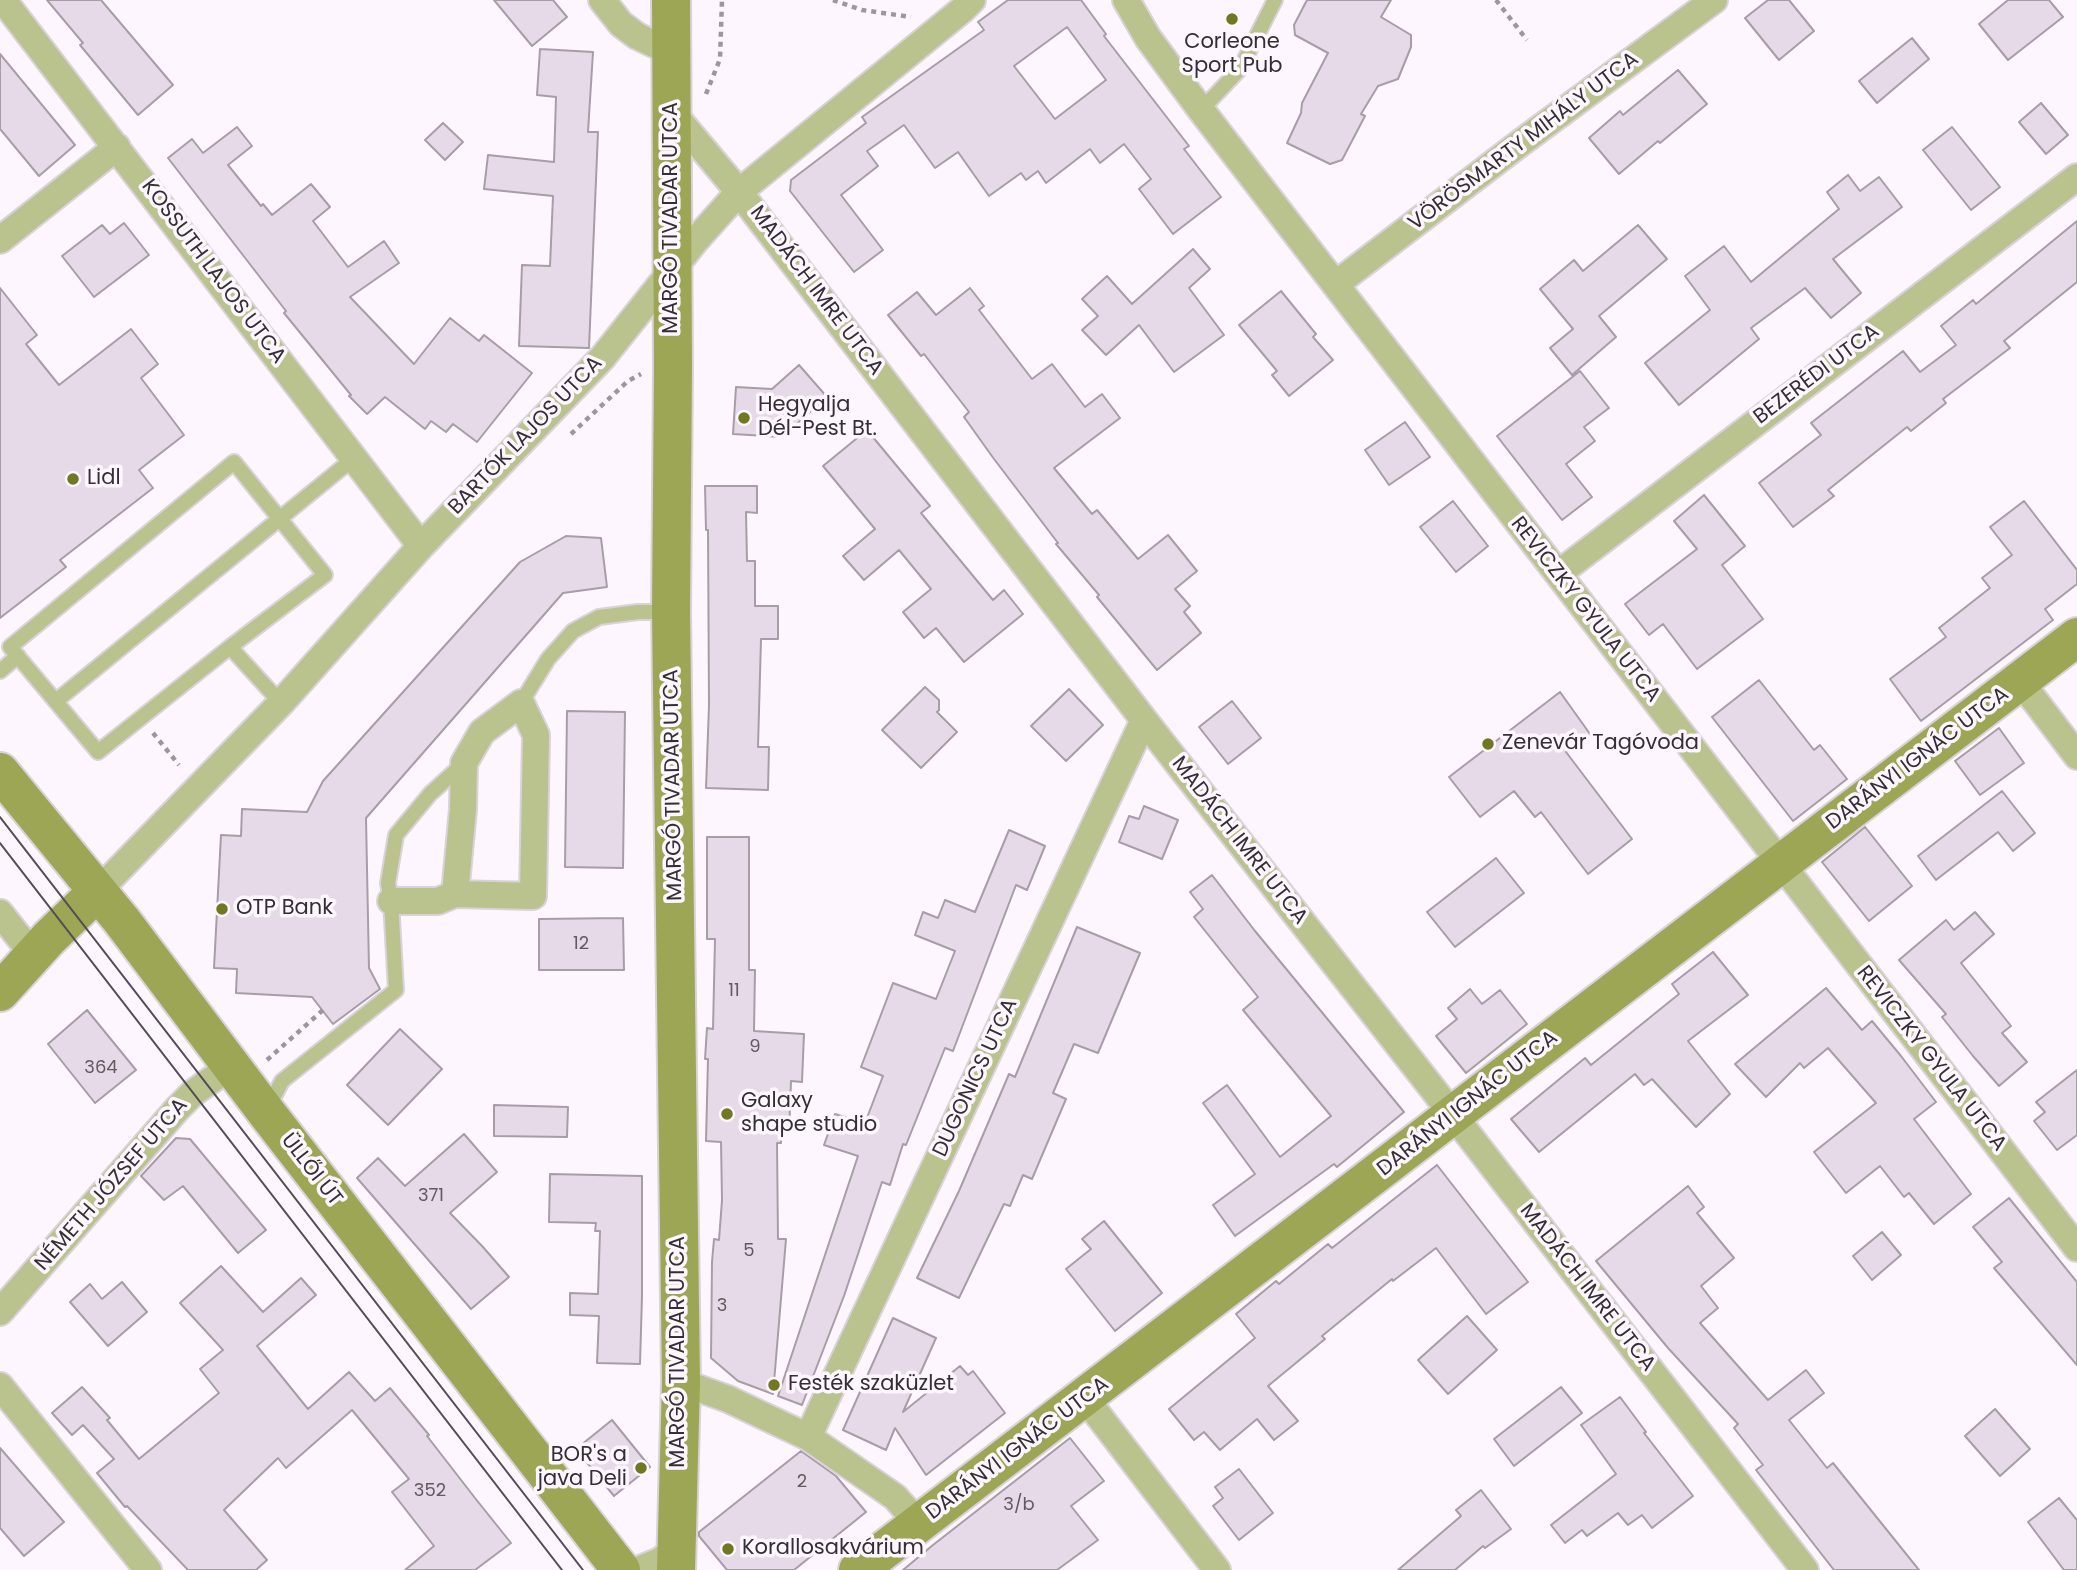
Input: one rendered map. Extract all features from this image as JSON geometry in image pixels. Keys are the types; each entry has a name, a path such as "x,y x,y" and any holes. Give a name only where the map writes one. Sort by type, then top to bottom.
{"street":[{"name":"KOSSUTH LAJOS UTCA","path":"4,0 421,545"},
{"path":"602,0 621,24 636,36 671,52"},
{"name":"MARGÓ TIVADAR UTCA","path":"671,0 671,612 681,1381 677,1559"},
{"name":"BARTÓK LAJOS UTCA","path":"97,892 281,703 421,545 603,357 696,240 739,192 972,0"},
{"name":"REVICZKY GYULA UTCA","path":"1126,0 1148,38 1200,110 2077,1248"},
{"name":"VÖRÖSMARTY MIHÁLY UTCA","path":"1336,284 1714,0"},
{"name":"MADÁCH IMRE UTCA","path":"672,112 739,192 1144,720 1805,1570"},
{"path":"0,240 117,147"},
{"name":"BEZERÉDI UTCA","path":"1558,574 2077,177"},
{"name":"DARÁNYI IGNÁC UTCA","path":"858,1570 2077,637"},
{"path":"2020,681 2077,756"},
{"path":"391,901 438,901 455,894 533,896 536,735 521,703 482,732 464,763 463,809 455,894"},
{"name":"DUGONICS UTCA","path":"807,1437 1144,720"},
{"name":"ÜLLŐI ÚT","path":"0,772 97,892 248,1063 266,1112 621,1570"},
{"path":"0,992 56,931 97,892"},
{"path":"0,913 34,956"},
{"name":"NÉMETH JÓZSEF UTCA","path":"0,1312 178,1108 193,1093 248,1063"},
{"path":"681,1381 728,1399 807,1437 895,1497 919,1524"},
{"path":"0,1386 148,1570"},
{"path":"1085,1398 1217,1570"},
{"path":"638,1570 660,1561 677,1559"}],"lane":[{"path":"1200,110 1240,69 1275,0"},
{"path":"56,701 354,458"},
{"path":"234,461 280,520 325,575 98,752 10,647 234,461"},
{"path":"521,703 548,659 573,631 598,617 638,612 671,612"},
{"path":"230,647 281,703"},
{"path":"0,671 18,656"},
{"path":"266,1112 282,1081 396,990 388,883 396,835 430,793 464,763"}],"path":[{"path":"697,141 698,111 720,59 722,0"},
{"path":"834,0 876,13 923,18 936,32"},
{"path":"1496,0 1527,40"},
{"path":"141,718 179,765"},
{"path":"248,1063 323,1010"}],"building":[{"path":"47,0 101,0 173,85 138,115"},
{"path":"494,0 553,0 567,17 532,46"},
{"path":"1008,0 1081,0 1106,34 1104,36 1189,146 1184,149 1221,197 1173,234 1139,189 1151,179 1124,144 1100,163 1090,149 1046,183 1038,171 1026,180 1021,173 989,196 958,152 935,168 904,125 867,151 878,166 841,195 883,250 854,272 790,191 791,180 866,123 862,117 984,30 978,22","holes":["1067,27 1106,80 1055,119 1014,66"]},
{"path":"1307,0 1391,0 1381,17 1411,35 1411,47 1398,79 1378,86 1361,114 1365,116 1342,160 1330,164 1287,143 1301,113 1302,103 1328,53 1295,35 1294,25"},
{"path":"1768,0 1789,0 1814,31 1779,60 1745,18"},
{"path":"2008,0 2049,0 2063,17 2008,60 1979,24"},
{"path":"1912,38 1929,59 1877,103 1859,81"},
{"path":"540,49 593,52 588,132 598,132 589,348 519,346 522,265 550,266 553,196 484,189 488,155 554,162 556,97 537,95"},
{"path":"0,54 75,145 39,176 0,129"},
{"path":"1678,70 1707,104 1619,174 1589,138 1620,111 1623,115"},
{"path":"2041,103 2068,135 2046,154 2019,122"},
{"path":"443,123 463,142 445,160 425,140"},
{"path":"237,127 252,146 228,165 261,206 263,204 272,215 311,184 330,207 313,221 348,267 384,241 399,263 350,297 414,364 450,318 479,341 484,335 532,373 477,442 453,424 446,432 431,421 425,429 385,397 367,414 349,396 351,395 284,313 286,311 168,158 192,139 203,153"},
{"path":"1952,127 2000,187 1971,210 1923,150"},
{"path":"1848,175 1860,191 1879,177 1902,207 1833,259 1861,293 1831,318 1805,288 1751,328 1759,339 1679,405 1645,363 1710,310 1685,276 1724,246 1751,282 1839,209 1827,192"},
{"path":"2077,221 2077,282 2004,341 2010,348 1943,399 1946,403 1911,431 1907,427 1828,490 1834,496 1793,527 1759,483 1821,435 1811,423 1903,351 1920,372 1956,345 1941,326 1973,300 1976,304"},
{"path":"124,223 149,255 94,297 62,256 102,225 110,234"},
{"path":"1638,225 1667,259 1599,316 1616,337 1572,375 1550,348 1573,329 1540,289 1574,260 1583,271"},
{"path":"1193,249 1210,269 1189,288 1224,335 1174,372 1139,325 1106,355 1082,330 1098,316 1082,299 1107,276 1132,304"},
{"name":"Lidl","path":"0,288 37,335 26,344 59,385 131,329 158,364 141,378 184,435 139,470 153,488 60,560 66,567 0,618"},
{"path":"970,288 984,306 979,310 1032,379 1052,364 1085,407 1102,394 1120,418 1054,468 1092,514 1097,510 1138,559 1168,535 1197,571 1175,589 1190,606 1184,612 1201,633 1157,670 1056,544 1058,543 994,459 964,417 969,412 924,354 921,356 888,315 917,292 936,315"},
{"path":"1281,291 1316,334 1313,337 1333,360 1289,396 1272,375 1277,371 1239,325"},
{"path":"799,365 827,397 782,437 733,434 736,387 772,389"},
{"path":"1580,371 1609,408 1584,427 1595,441 1566,464 1592,497 1562,520 1497,436"},
{"path":"1405,422 1430,457 1389,485 1365,450"},
{"path":"867,430 930,506 921,513 993,600 1004,590 1023,614 964,662 936,628 924,638 903,612 931,589 899,550 864,580 843,556 875,529 823,466"},
{"path":"705,486 757,486 757,513 746,512 747,561 755,561 755,606 778,606 778,639 761,639 758,747 769,747 768,790 706,788 709,705 708,530"},
{"path":"1704,495 1745,546 1722,565 1763,619 1697,669 1663,624 1649,635 1625,604 1697,549 1674,521"},
{"path":"1453,501 1488,546 1456,572 1420,527"},
{"path":"2024,501 2077,570 2077,584 2045,609 2053,620 1921,721 1890,679 1946,637 1939,628 1990,588 1982,578 2012,555 1990,527"},
{"path":"566,536 601,538 607,587 563,593 366,818 369,968 380,989 333,1024 312,997 236,993 237,969 214,968 221,835 241,836 242,809 307,812 323,781 520,562"},
{"path":"1759,680 1814,750 1820,745 1847,779 1793,821 1712,717"},
{"path":"925,687 939,700 937,712 957,732 921,768 882,730"},
{"path":"1069,689 1103,725 1066,761 1031,726"},
{"path":"1560,692 1590,734 1566,752 1632,839 1588,874 1541,812 1535,817 1514,791 1480,817 1449,777"},
{"path":"1232,701 1261,738 1228,764 1199,727"},
{"path":"567,711 625,712 623,868 565,867"},
{"path":"1999,728 2024,763 1980,795 1955,761"},
{"path":"2002,791 2035,833 2013,851 1998,832 1936,880 1918,856"},
{"path":"1144,806 1178,820 1162,859 1119,842 1129,816 1139,819"},
{"path":"1865,827 1912,886 1869,921 1822,862"},
{"path":"1009,830 1045,846 1027,890 1016,885 953,1051 945,1048 906,1145 903,1144 890,1185 882,1182 844,1296 802,1405 778,1396 858,1156 824,1145 835,1114 865,1123 883,1076 861,1067 893,983 936,999 955,951 915,935 923,912 938,918 945,900 975,912"},
{"path":"707,837 749,837 749,970 755,970 754,1031 804,1034 802,1082 791,1081 789,1133 781,1130 781,1143 777,1143 778,1239 786,1239 773,1394 738,1381 711,1358 712,1262 714,1239 719,1240 722,1200 721,1142 706,1141 708,1059 705,1059 707,1028 713,1029 715,939 707,939"},
{"path":"1496,858 1524,893 1455,947 1427,912"},
{"path":"1212,875 1404,1112 1337,1167 1334,1164 1235,1236 1213,1205 1255,1174 1203,1103 1227,1085 1280,1157 1331,1116 1243,1010 1258,997 1194,917 1203,909 1190,892"},
{"path":"1975,912 1994,934 1961,963 2011,1026 2002,1033 2027,1062 1999,1086 1942,1017 1946,1014 1899,960 1946,920 1954,930"},
{"path":"623,918 624,970 539,970 539,919"},
{"path":"1077,927 1140,953 1098,1053 1074,1044 1053,1093 1066,1099 1032,1179 1023,1175 1010,1206 1004,1204 959,1298 917,1278 959,1191 1009,1074 1015,1077"},
{"path":"1713,952 1748,995 1688,1041 1730,1094 1696,1127 1652,1079 1644,1085 1635,1074 1539,1152 1511,1119 1585,1058 1591,1065 1679,994 1672,984"},
{"path":"1826,988 1862,1030 1872,1021 1936,1102 1914,1119 1971,1194 1934,1224 1909,1193 1904,1197 1880,1166 1846,1193 1814,1152 1876,1103 1828,1048 1804,1068 1800,1063 1766,1097 1735,1064"},
{"path":"1470,989 1482,1004 1500,990 1527,1024 1466,1073 1436,1036 1457,1019 1448,1008"},
{"path":"87,1010 136,1070 95,1103 48,1044"},
{"path":"400,1029 442,1069 388,1125 347,1085"},
{"path":"2077,1070 2077,1135 2057,1150 2034,1121 2045,1112 2036,1102"},
{"path":"494,1105 568,1107 567,1137 494,1136"},
{"path":"464,1134 497,1172 450,1213 509,1277 471,1309 357,1178 378,1158 405,1186"},
{"path":"176,1138 190,1139 266,1230 238,1253 183,1186 164,1200 141,1176"},
{"path":"1437,1165 1528,1282 1486,1314 1436,1248 1393,1281 1392,1279 1322,1336 1325,1339 1268,1386 1298,1421 1274,1440 1257,1419 1220,1450 1204,1432 1194,1440 1169,1409 1255,1338 1236,1314 1276,1281 1279,1284 1328,1244 1332,1248"},
{"path":"550,1174 642,1176 640,1364 597,1363 599,1316 570,1315 570,1293 598,1294 600,1231 595,1231 596,1223 549,1222"},
{"path":"1688,1186 1704,1207 1697,1213 1734,1258 1701,1286 1718,1308 1700,1323 1768,1400 1806,1370 1824,1393 1789,1420 1827,1468 1833,1463 1919,1570 1834,1570 1756,1470 1763,1465 1734,1428 1738,1424 1668,1348 1596,1261"},
{"path":"2009,1198 2077,1282 2077,1365 1994,1268 2002,1262 1973,1227"},
{"path":"1104,1221 1162,1293 1115,1331 1066,1269 1091,1249 1082,1239"},
{"path":"1882,1232 1901,1255 1872,1280 1853,1256"},
{"path":"221,1266 263,1312 301,1278 316,1295 257,1346 308,1409 349,1372 375,1401 390,1388 511,1543 475,1570 405,1570 434,1546 392,1492 409,1479 352,1410 286,1468 278,1458 224,1510 267,1560 256,1570 188,1570 127,1506 125,1507 97,1473 114,1459 83,1425 72,1435 52,1413 82,1387 110,1418 107,1420 139,1459 219,1393 200,1369 223,1350 180,1303"},
{"path":"122,1282 147,1312 108,1346 70,1302 90,1284 102,1299"},
{"path":"1467,1316 1497,1350 1448,1394 1418,1360"},
{"path":"893,1318 936,1338 903,1412 960,1366 968,1375 973,1371 1005,1413 926,1475 895,1428 886,1450 843,1430"},
{"path":"1561,1387 1582,1413 1514,1466 1494,1439"},
{"path":"1620,1397 1693,1496 1652,1528 1642,1515 1628,1525 1618,1513 1587,1536 1582,1530 1565,1543 1551,1525 1616,1474 1581,1425"},
{"path":"1995,1409 2030,1449 2000,1476 1965,1436"},
{"path":"612,1420 650,1467 614,1496 576,1449"},
{"path":"1070,1438 1104,1481 1071,1506 1098,1540 1057,1570 903,1570 933,1545"},
{"path":"0,1448 64,1522 24,1556 0,1528"},
{"path":"801,1451 836,1476 866,1512 794,1570 727,1570 699,1536 699,1532"},
{"path":"1239,1469 1273,1513 1239,1540 1213,1506 1223,1498 1215,1487"},
{"path":"1481,1490 1511,1529 1485,1548 1483,1546 1455,1570 1398,1570 1461,1516 1456,1510"},
{"path":"2059,1498 2077,1520 2077,1570 2064,1570 2028,1522"}],"tram line":[{"path":"0,817 583,1570"},
{"path":"0,843 562,1570"}],"place":[{"name":"Corleone Sport Pub","path":"1232,19"},
{"name":"Hegyalja Dél-Pest Bt.","path":"744,418"},
{"name":"Lidl","path":"73,479"},
{"name":"Zenevár Tagóvoda","path":"1488,744"},
{"name":"OTP Bank","path":"222,909"},
{"name":"Galaxy shape studio","path":"727,1114"},
{"name":"Festék szaküzlet","path":"774,1385"},
{"name":"BOR's a java Deli","path":"641,1468"},
{"name":"Korallosakvárium","path":"728,1549"}]}
